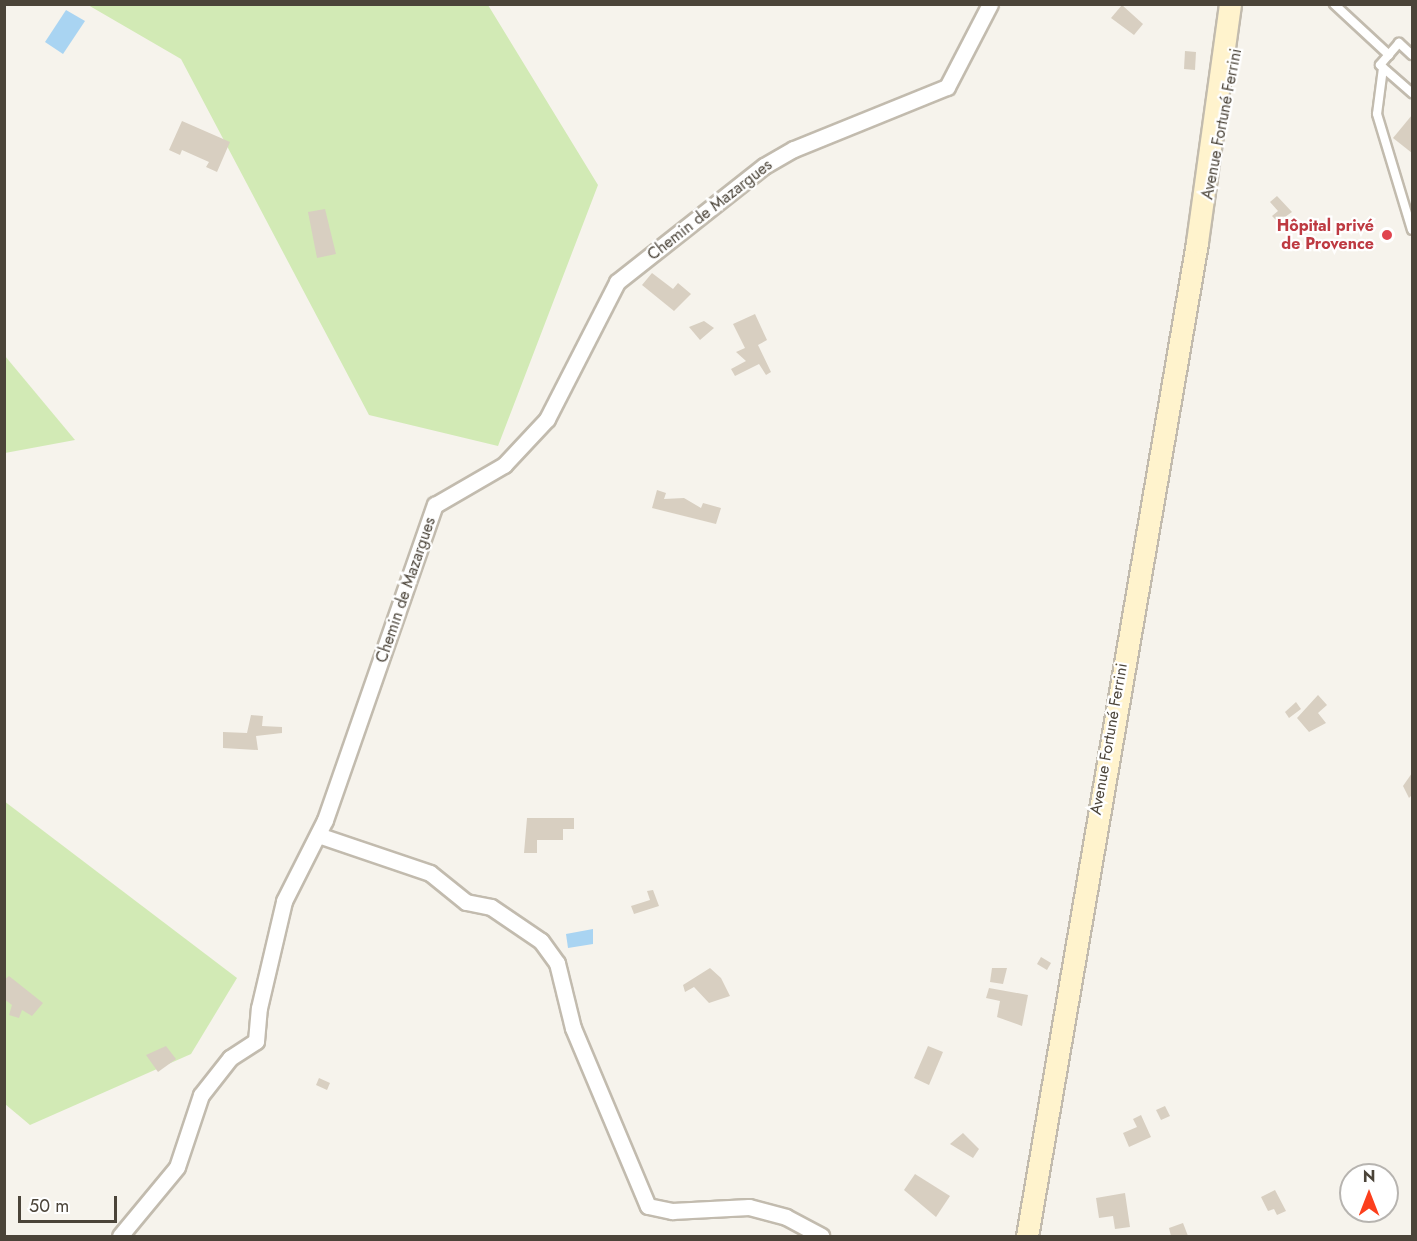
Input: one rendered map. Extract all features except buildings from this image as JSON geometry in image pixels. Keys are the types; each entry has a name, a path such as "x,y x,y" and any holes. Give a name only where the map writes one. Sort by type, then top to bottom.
{"main road":[{"name":"Avenue Fortuné Ferrini","path":"1027,1236 1197,242 1230,4"},
{"name":"Avenue Fortuné Ferrini","path":"1197,242 1227,111 1244,4"}],"street":[{"name":"Chemin de Mazargues","path":"120,1236 177,1167 201,1095 230,1058 256,1041 259,1008 284,901 318,836 435,505 504,465 547,419 617,282 764,166 794,149 947,87 990,4"},
{"path":"318,836 347,849 430,873 466,902 491,907 541,941 556,963 573,1028 648,1206 672,1210 749,1207 786,1217 821,1236"}],"lane":[{"path":"1334,4 1389,54"},
{"path":"1413,55 1399,43 1380,65 1413,93"},
{"path":"1383,68 1377,114 1413,230"}],"green space":[{"path":"88,5 488,5 598,185 498,446 369,415 181,59"},
{"path":"5,356 75,440 5,453"},
{"path":"4,801 237,978 191,1054 30,1125 5,1104"}],"water":[{"path":"66,10 85,21 63,54 45,42"},
{"path":"593,929 593,944 568,948 566,934"}],"place":[{"name":"Hôpital privé de Provence","path":"1387,235"}]}
